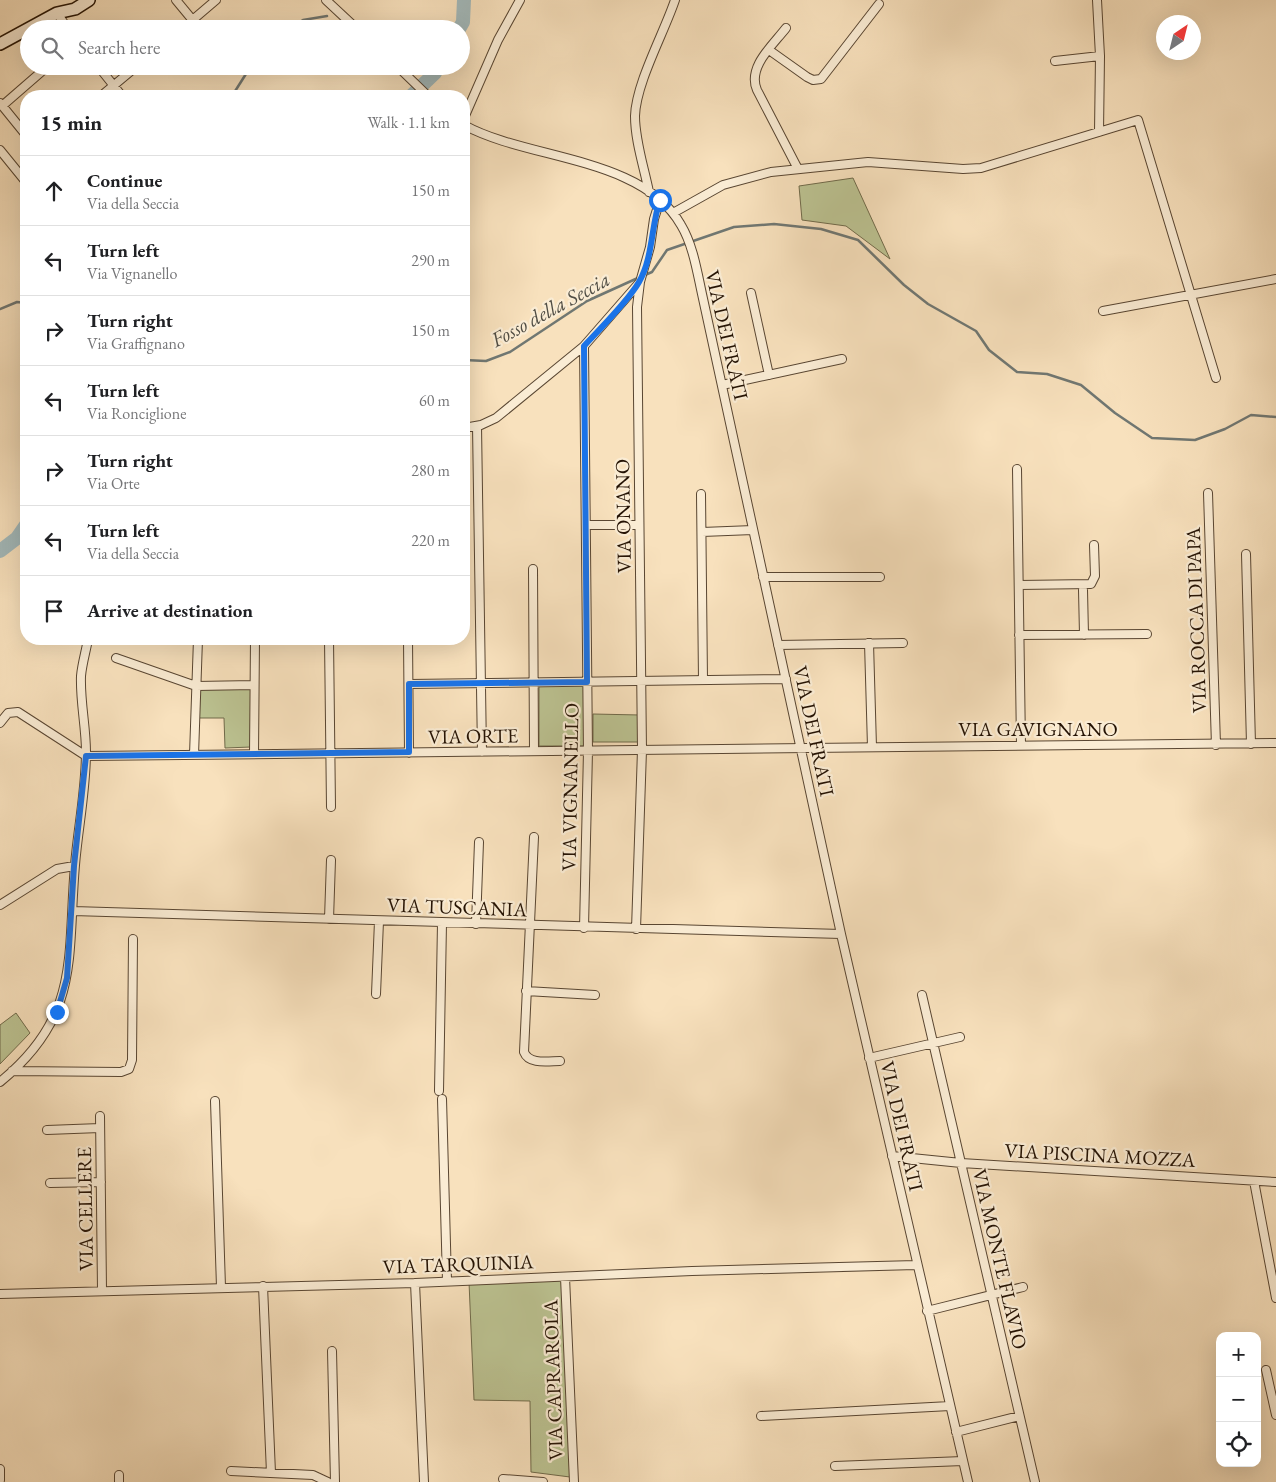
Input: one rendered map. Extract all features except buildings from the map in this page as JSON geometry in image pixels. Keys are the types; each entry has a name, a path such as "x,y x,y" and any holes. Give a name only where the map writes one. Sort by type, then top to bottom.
{"main road":[{"path":"44,20 57,13 75,9 89,0"},
{"path":"0,44 20,33"}],"street":[{"path":"176,0 192,20 216,0"},
{"path":"326,0 347,20"},
{"path":"470,104 498,40 520,0"},
{"path":"649,192 637,134 636,108 641,89 675,0"},
{"path":"1097,0 1100,56 1099,132"},
{"path":"769,50 807,77 820,79 879,4"},
{"path":"57,13 62,20"},
{"path":"786,28 756,70 754,83 798,169"},
{"path":"1055,61 1100,56"},
{"path":"20,128 1,104 37,75"},
{"path":"105,75 117,90"},
{"path":"109,90 127,75"},
{"path":"407,75 422,90"},
{"path":"672,213 709,191 732,181 767,172 868,162 974,168 1138,120 1216,378"},
{"name":"VIA DEI FRATI","path":"470,128 497,139 607,172 649,192 660,200 672,213 687,238 722,385 869,1058 968,1482"},
{"path":"0,150 20,175"},
{"name":"VIA ONANO","path":"636,929 642,750 637,307 640,282 660,200"},
{"path":"1103,311 1276,279"},
{"path":"470,427 496,418 584,346 640,282"},
{"path":"751,293 769,375"},
{"name":"VIA VIGNANELLO","path":"584,346 588,751 584,928"},
{"path":"722,385 842,359"},
{"path":"477,426 482,752"},
{"path":"1017,468 1021,745"},
{"name":"VIA ROCCA DI PAPA","path":"1208,493 1216,745"},
{"path":"701,494 703,680"},
{"path":"586,525 639,525"},
{"path":"702,532 753,530"},
{"path":"1019,585 1091,584 1094,578 1094,545"},
{"path":"1246,554 1251,744"},
{"path":"533,569 534,751"},
{"path":"763,577 880,577"},
{"path":"1083,590 1084,635"},
{"path":"1020,635 1147,634"},
{"path":"869,643 872,747"},
{"path":"778,645 903,643"},
{"path":"0,1082 12,1071 46,1031 60,1006 67,978 73,911 74,866 86,756 81,677 87,645"},
{"path":"194,755 198,645"},
{"path":"254,754 255,645"},
{"path":"329,645 331,807"},
{"path":"408,645 409,752"},
{"path":"116,658 196,686 254,685"},
{"path":"409,684 786,679"},
{"path":"0,723 8,713 18,712 86,756"},
{"name":"VIA GAVIGNANO","path":"801,748 1276,743"},
{"name":"VIA ORTE","path":"86,756 801,748"},
{"path":"534,837 526,991 526,1056 533,1060 560,1061"},
{"path":"476,924 479,842"},
{"path":"329,919 331,860"},
{"path":"0,905 57,869 74,866"},
{"name":"VIA TUSCANIA","path":"73,911 584,928 841,934"},
{"path":"376,994 379,921"},
{"path":"438,1091 442,923"},
{"path":"12,1071 121,1072 129,1068 132,1060 133,939"},
{"path":"526,991 595,995"},
{"name":"VIA MONTE FLAVIO","path":"922,995 1034,1482"},
{"path":"869,1058 960,1037"},
{"path":"442,1099 447,1281"},
{"path":"215,1101 221,1287"},
{"name":"VIA CELLERE","path":"100,1116 102,1290"},
{"name":"VIA CELLERE","path":"47,1130 100,1128"},
{"name":"VIA PISCINA MOZZA","path":"892,1156 961,1163 1276,1182"},
{"path":"1254,1181 1276,1298"},
{"path":"50,1183 101,1182"},
{"name":"VIA TARQUINIA","path":"0,1294 415,1283 916,1265"},
{"name":"VIA CAPRAROLA","path":"566,1277 574,1482"},
{"path":"415,1283 424,1482"},
{"path":"263,1286 271,1473"},
{"path":"927,1311 1023,1287"},
{"path":"332,1351 335,1482"},
{"path":"1266,1370 1276,1415"},
{"path":"761,1416 950,1406"},
{"path":"956,1432 1019,1416"},
{"path":"835,1466 963,1461"},
{"path":"0,1469 0,1480"},
{"path":"231,1471 313,1475 328,1482"},
{"path":"503,1479 543,1482"}],"green space":[{"path":"853,178 890,259 846,226 802,220 799,186"},
{"path":"539,685 585,685 586,746 539,746"},
{"path":"251,686 251,747 225,748 224,718 199,718 198,687"},
{"path":"593,714 640,715 640,742 593,742"},
{"path":"16,1013 30,1033 0,1064 0,1025"},
{"path":"563,1279 570,1477 531,1472 530,1401 474,1400 469,1282"}],"waterway":[{"path":"463,20 464,0"},
{"path":"303,20 327,16"},
{"path":"236,90 245,75"},
{"path":"417,90 433,75"},
{"name":"Fosso della Seccia","path":"645,275 652,272 667,250 734,227 774,224 821,229 858,240 904,285 928,304 976,331 989,350 1017,372 1047,374 1081,385 1115,413 1152,438 1195,440 1225,429 1251,415 1276,417"},
{"name":"Fosso della Seccia","path":"470,360 486,361 510,352 587,301 640,277"},
{"path":"0,309 20,302"},
{"path":"0,551 20,534"}],"route":[{"path":"57,1012 64,995 67,978 73,911 74,866 86,756 409,752 409,684 587,682 584,346 640,282 660,200"}]}
